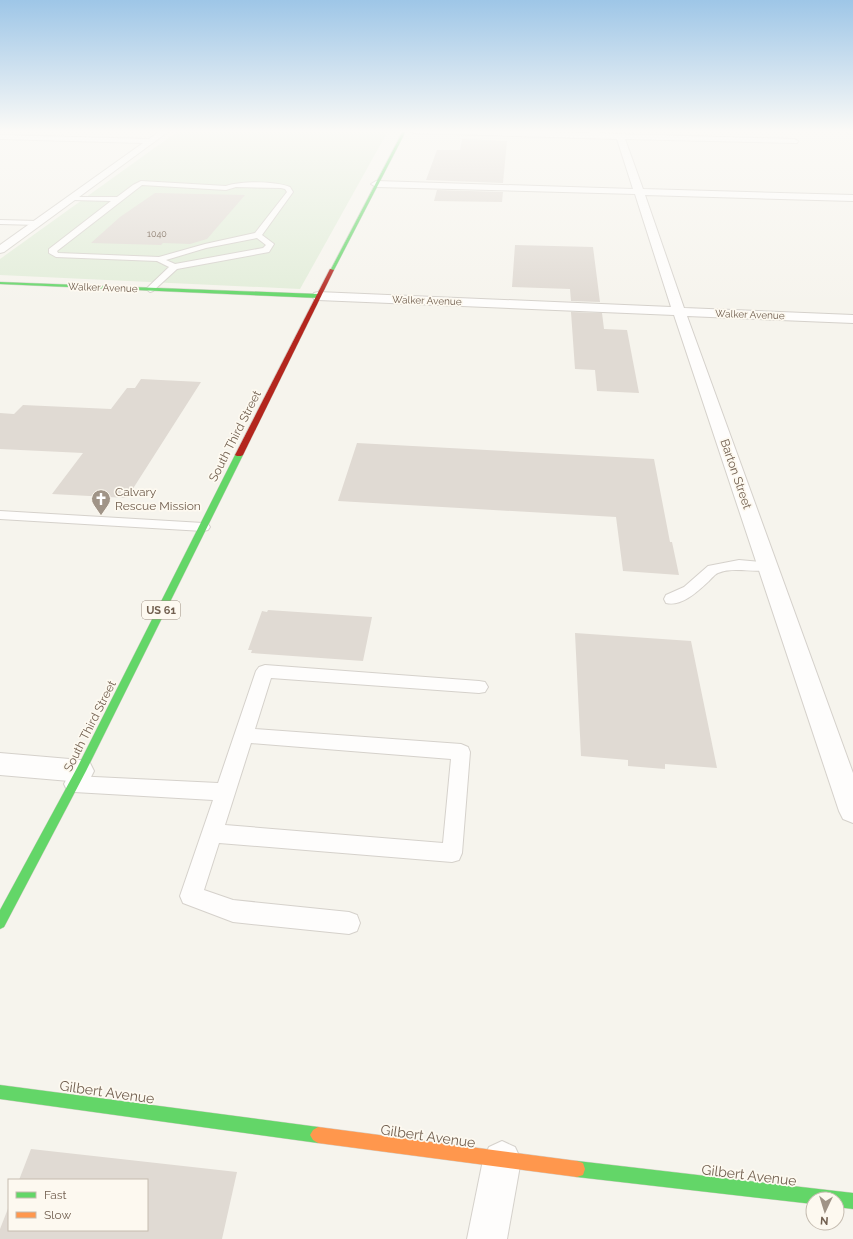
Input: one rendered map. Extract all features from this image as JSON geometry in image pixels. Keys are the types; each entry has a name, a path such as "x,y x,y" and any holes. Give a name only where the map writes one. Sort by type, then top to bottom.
{"main road":[{"name":"South Third Street","path":"0,923 77,777 318,296 374,189"},
{"name":"Walker Avenue","path":"0,283 318,296"},
{"name":"Gilbert Avenue","path":"0,1092 502,1160 853,1201"}],"street":[{"path":"0,250 85,189"},
{"path":"534,189 853,198"},
{"name":"Barton Street","path":"638,189 853,811"},
{"name":"Walker Avenue","path":"318,296 853,319"},
{"path":"0,764 77,777"},
{"path":"487,1239 502,1160"}],"lane":[{"path":"131,189 52,252 56,255 159,259 205,246 258,235 290,192 288,189"},
{"path":"72,198 118,199"},
{"path":"0,222 38,223"},
{"path":"150,289 174,267 266,250 270,244 258,235"},
{"path":"159,259 174,267"},
{"path":"0,515 203,527"},
{"path":"672,599 689,591 713,569 739,565 768,566"},
{"path":"348,923 233,911 191,896 265,671 479,687"},
{"path":"211,834 452,853 461,752 244,735"},
{"path":"77,777 224,792"}],"green space":[{"path":"98,189 356,189 300,289 0,275 0,259"}],"building":[{"path":"437,190 503,192 502,202 434,201"},
{"path":"155,193 245,195 207,239 190,244 163,243 161,245 91,243 120,217"},
{"path":"515,245 593,247 600,302 571,301 570,289 512,287"},
{"path":"571,312 602,313 604,329 627,330 639,393 597,391 595,370 575,369"},
{"path":"141,379 201,382 127,498 52,494 83,453 0,449 0,413 14,414 23,405 111,409 127,388 135,388"},
{"path":"357,443 654,459 670,542 672,542 679,575 623,571 616,517 338,501"},
{"path":"268,610 372,617 363,661 251,653 252,650 248,650 262,611 267,612"},
{"path":"575,633 691,641 717,768 665,764 665,769 628,766 628,760 581,756"},
{"path":"31,1149 237,1172 222,1239 0,1239 0,1229 8,1209 8,1231 148,1231 148,1179 19,1179"}],"traffic: fast":[{"path":"332,270 375,189"},
{"path":"0,283 318,296"},
{"path":"0,923 81,771 239,455"},
{"path":"0,1092 318,1135"},
{"path":"577,1169 853,1201"}],"traffic: slow":[{"path":"318,1135 577,1169"}],"traffic: jam":[{"path":"239,455 332,270"}],"place":[{"name":"Calvary Rescue Mission","path":"101,516"}]}
